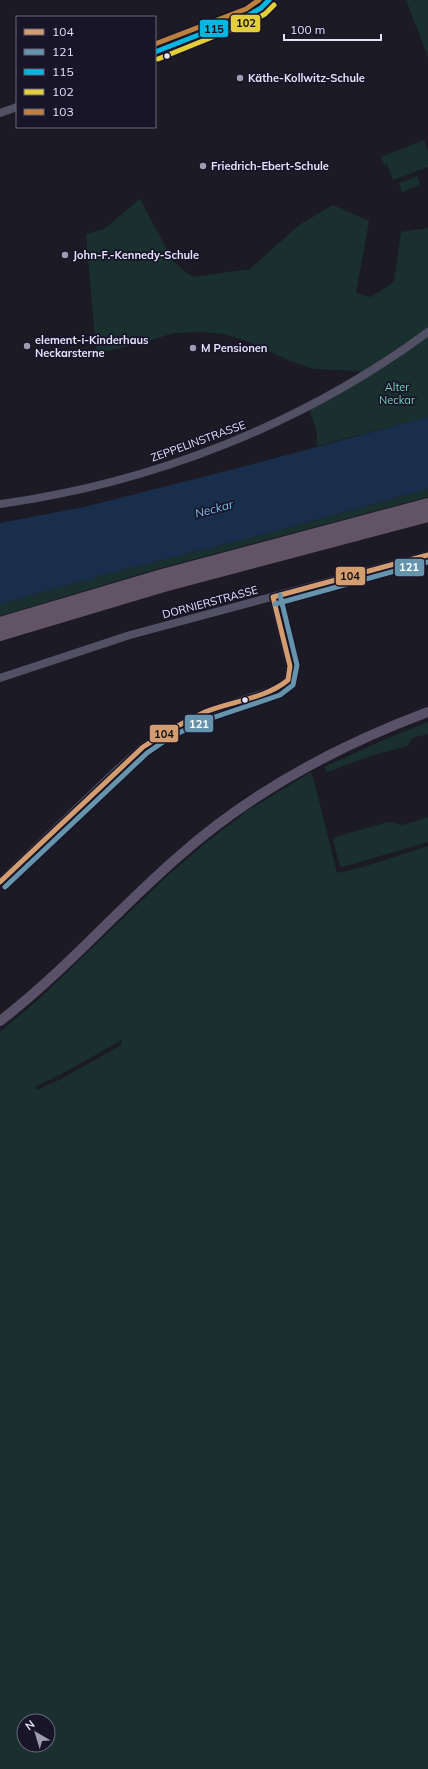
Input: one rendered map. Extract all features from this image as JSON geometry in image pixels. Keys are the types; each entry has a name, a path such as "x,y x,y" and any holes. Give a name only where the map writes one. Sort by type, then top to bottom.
{"highway":[{"path":"0,623 162,575 428,504"},
{"path":"0,635 164,586 428,516"}],"main road":[{"path":"0,1021 55,974 179,855 232,812 272,786 316,761 349,745 428,712"}],"street":[{"path":"156,52 245,17 257,11 269,0"},
{"path":"0,113 16,107"},
{"name":"ZEPPELINSTRASSE","path":"0,504 79,489 138,474 228,444 291,415 343,387 428,332"},
{"name":"DORNIERSTRASSE","path":"0,678 109,641 428,555"},
{"path":"0,882 117,770 152,741 175,727 202,714 273,691 285,684 290,673 290,666 273,597"}],"green space":[{"path":"406,0 428,0 428,57"},
{"path":"424,140 428,151 428,167 393,180 387,164 384,165 381,157"},
{"path":"417,176 420,185 402,192 399,183"},
{"path":"140,199 173,261 192,277 250,269 299,225 333,205 369,221 356,293 371,297 394,282 401,232 428,228 428,328 361,373 359,371 314,369 290,361 247,341 223,334 203,332 174,333 135,345 97,353 86,234 104,229"},
{"name":"Alter Neckar","path":"428,336 428,417 317,446 317,432 311,416 311,408"},
{"path":"428,489 428,497 157,569 0,616 0,604 85,580 90,581 95,577 250,538"},
{"path":"428,722 428,734 412,738 408,746 373,755 327,772 324,767 390,737"},
{"path":"311,772 337,873 363,867 428,846 428,1769 0,1769 0,1032 39,999 165,878 202,846 247,811","holes":["122,1040 121,1045 63,1078 39,1089 33,1088"]},
{"path":"428,817 428,842 343,867 340,866 333,841 335,837 388,822 403,825"}],"water":[{"name":"Neckar","path":"428,417 428,489 250,538 95,577 90,581 85,580 0,604 0,523 84,507 246,466"}],"transit line":[{"name":"103","path":"156,44 246,9 259,0"},
{"name":"115","path":"156,52 249,15 261,8 269,0"},
{"name":"102","path":"158,59 252,21 265,14 274,5"},
{"name":"104","path":"273,597 428,555"},
{"name":"121","path":"275,604 428,562"},
{"name":"121","path":"5,887 147,753 172,736 209,719 280,695 293,685 297,665 280,595"},
{"name":"104","path":"0,882 143,747 173,728 205,712 259,696 288,680 290,666 273,597"}],"place":[{"name":"Käthe-Kollwitz-Schule","path":"240,78"},
{"name":"Friedrich-Ebert-Schule","path":"203,166"},
{"name":"John-F.-Kennedy-Schule","path":"65,255"},
{"name":"element-i-Kinderhaus Neckarsterne","path":"27,346"},
{"name":"M Pensionen","path":"193,348"}]}
